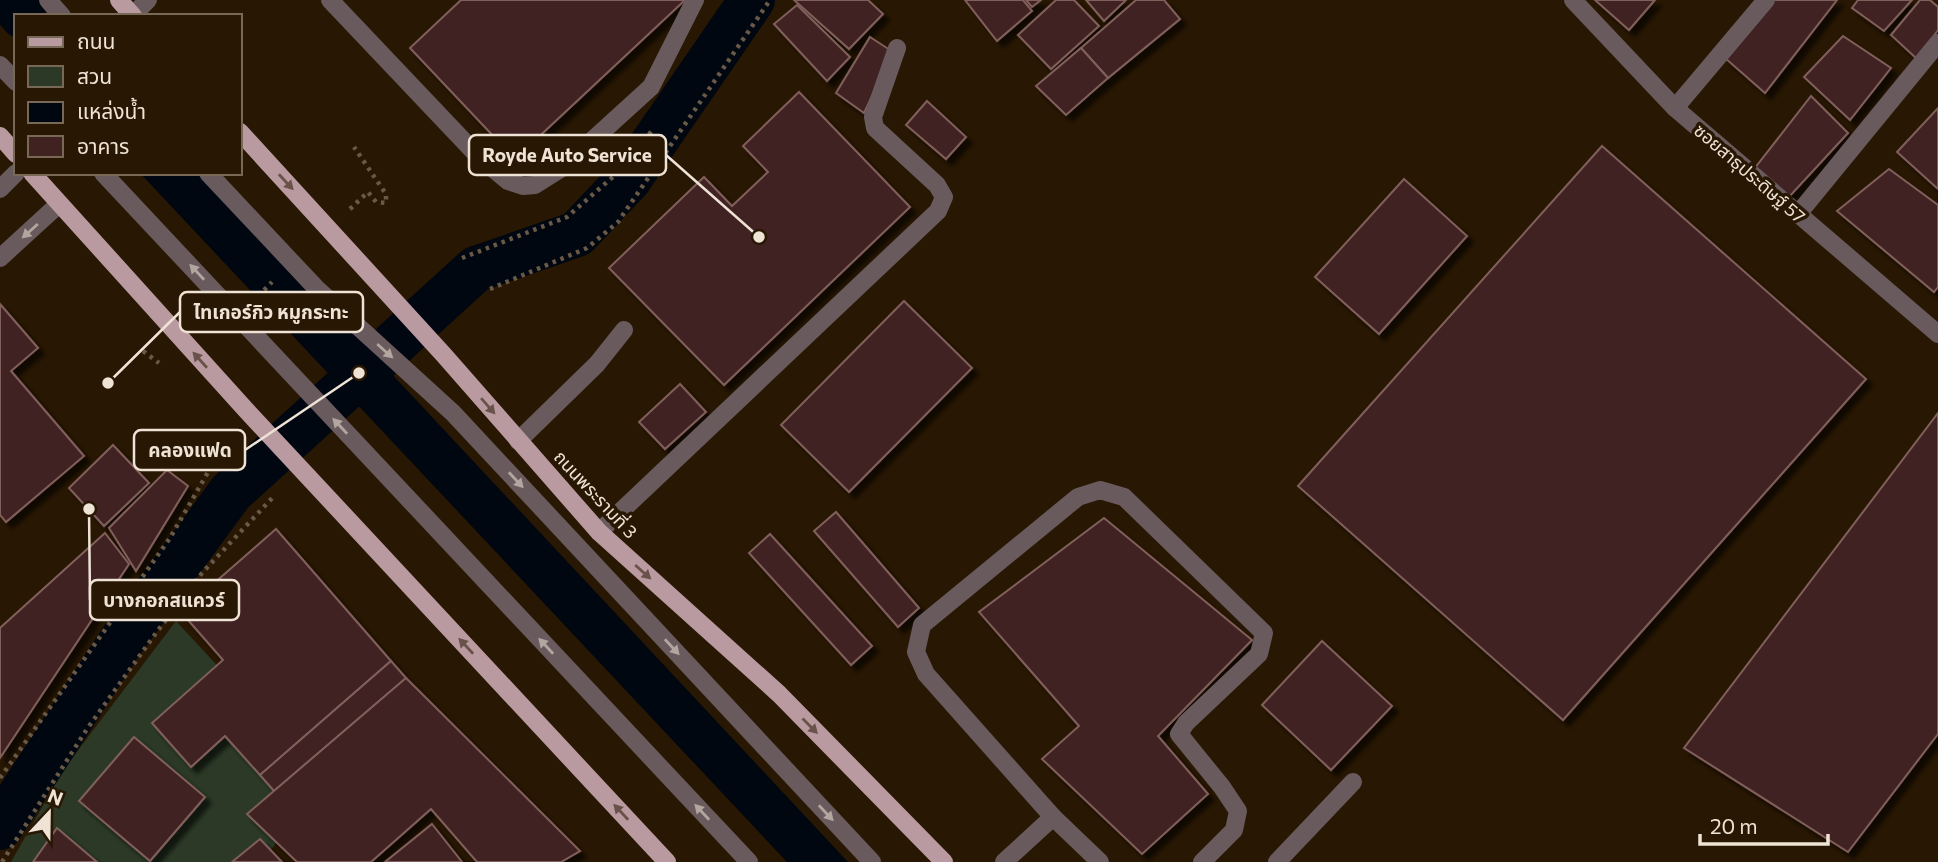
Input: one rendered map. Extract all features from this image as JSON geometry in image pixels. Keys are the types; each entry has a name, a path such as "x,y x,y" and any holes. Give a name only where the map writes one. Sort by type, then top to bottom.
{"main road":[{"path":"119,0 131,14"},
{"name":"ถนนพระรามที่ 3","path":"242,134 443,354 599,532 779,694 944,862"},
{"path":"0,136 14,152"},
{"path":"34,175 246,411 667,862"}],"street":[{"path":"48,0 60,14"},
{"path":"135,14 148,0"},
{"path":"330,0 478,156 508,181 523,186 535,185 562,168 651,87 695,0"},
{"name":"ซอยสาธุประดิษฐ์ 57","path":"1573,0 1675,108 1938,334"},
{"path":"1675,108 1766,0"},
{"path":"1798,214 1938,43"},
{"path":"599,532 938,211 944,197 937,185 875,128 873,117 897,48"},
{"path":"0,65 14,80"},
{"path":"0,188 14,175"},
{"path":"105,175 749,862"},
{"path":"210,175 317,289 453,413 872,862"},
{"path":"0,258 59,204"},
{"path":"518,441 597,364 624,330"},
{"path":"1100,862 1053,817 926,674 916,652 922,625 1077,497 1100,490 1124,497 1264,633 1259,653 1186,723 1179,734 1238,811 1234,830 1202,862"},
{"path":"1277,862 1353,782"},
{"path":"1004,862 1053,817"}],"path":[{"path":"490,289 587,248 618,222 770,0"},
{"path":"354,147 386,194 386,203 376,202 368,192"},
{"path":"0,778 170,538 226,441"},
{"path":"2,862 87,729 156,633 202,573 275,495"}],"green space":[{"path":"176,621 325,782 261,862 11,862 63,770"}],"water":[{"path":"142,175 206,175 848,862 787,862"}],"building":[{"path":"461,0 684,1 515,159 410,48"},
{"path":"794,0 868,0 883,14 849,49"},
{"path":"965,0 1023,0 1032,11 997,41"},
{"path":"1026,0 1041,0 1032,7"},
{"path":"1056,0 1074,0 1099,26 1051,69 1018,35"},
{"path":"1086,0 1126,0 1104,21"},
{"path":"1136,0 1164,0 1180,19 1108,78 1081,48"},
{"path":"1595,0 1655,0 1629,30"},
{"path":"1774,0 1837,0 1765,93 1725,58"},
{"path":"1858,0 1912,0 1884,31 1852,8"},
{"path":"1920,0 1930,0 1938,7 1938,30 1917,59 1891,35"},
{"path":"797,5 850,57 827,81 774,24"},
{"path":"1843,36 1891,68 1850,120 1804,77"},
{"path":"870,37 893,52 864,113 836,93"},
{"path":"1081,48 1108,78 1066,115 1036,86"},
{"path":"799,92 910,207 724,385 609,268 704,177 732,206 768,172 743,146"},
{"path":"1811,96 1848,133 1788,198 1751,173"},
{"path":"927,101 966,137 946,159 906,125"},
{"path":"1938,108 1938,189 1897,152"},
{"path":"1602,146 1866,379 1563,720 1298,486"},
{"path":"1889,169 1938,205 1938,287 1934,292 1837,211"},
{"path":"1404,179 1467,236 1379,334 1315,277"},
{"path":"904,301 972,368 849,492 781,425"},
{"path":"0,304 38,348 11,371 84,456 6,522 0,515"},
{"path":"680,384 706,412 665,449 639,422"},
{"path":"1938,413 1938,734 1848,852 1684,748"},
{"path":"113,445 149,483 104,526 69,488"},
{"path":"167,470 188,486 136,571 109,528"},
{"path":"836,512 919,608 898,627 814,531"},
{"path":"1104,518 1252,640 1158,736 1208,794 1142,854 1042,759 1079,726 979,612"},
{"path":"276,529 391,661 260,775 225,736 191,767 152,723 223,660 181,612"},
{"path":"105,533 129,564 0,758 0,628"},
{"path":"770,534 872,646 851,665 749,553"},
{"path":"1322,641 1392,706 1331,770 1262,705"},
{"path":"391,661 406,678 274,791 260,775"},
{"path":"406,678 580,851 561,862 477,862 431,809 371,862 297,862 247,814"},
{"path":"134,737 205,797 150,861 79,801"},
{"path":"432,824 462,862 385,862"},
{"path":"57,828 97,862 33,862"},
{"path":"260,839 282,862 232,862"}],"waterway":[{"path":"9,0 21,14"},
{"path":"0,827 120,643 231,492 476,269 577,234 628,180 752,0"}],"place":[{"name":"Royde Auto Service","path":"759,237"},
{"name":"คลองแฟด","path":"359,373"},
{"name":"ไทเกอร์กิว หมูกระทะ","path":"108,383"},
{"name":"บางกอกสแควร์","path":"89,509"}]}
